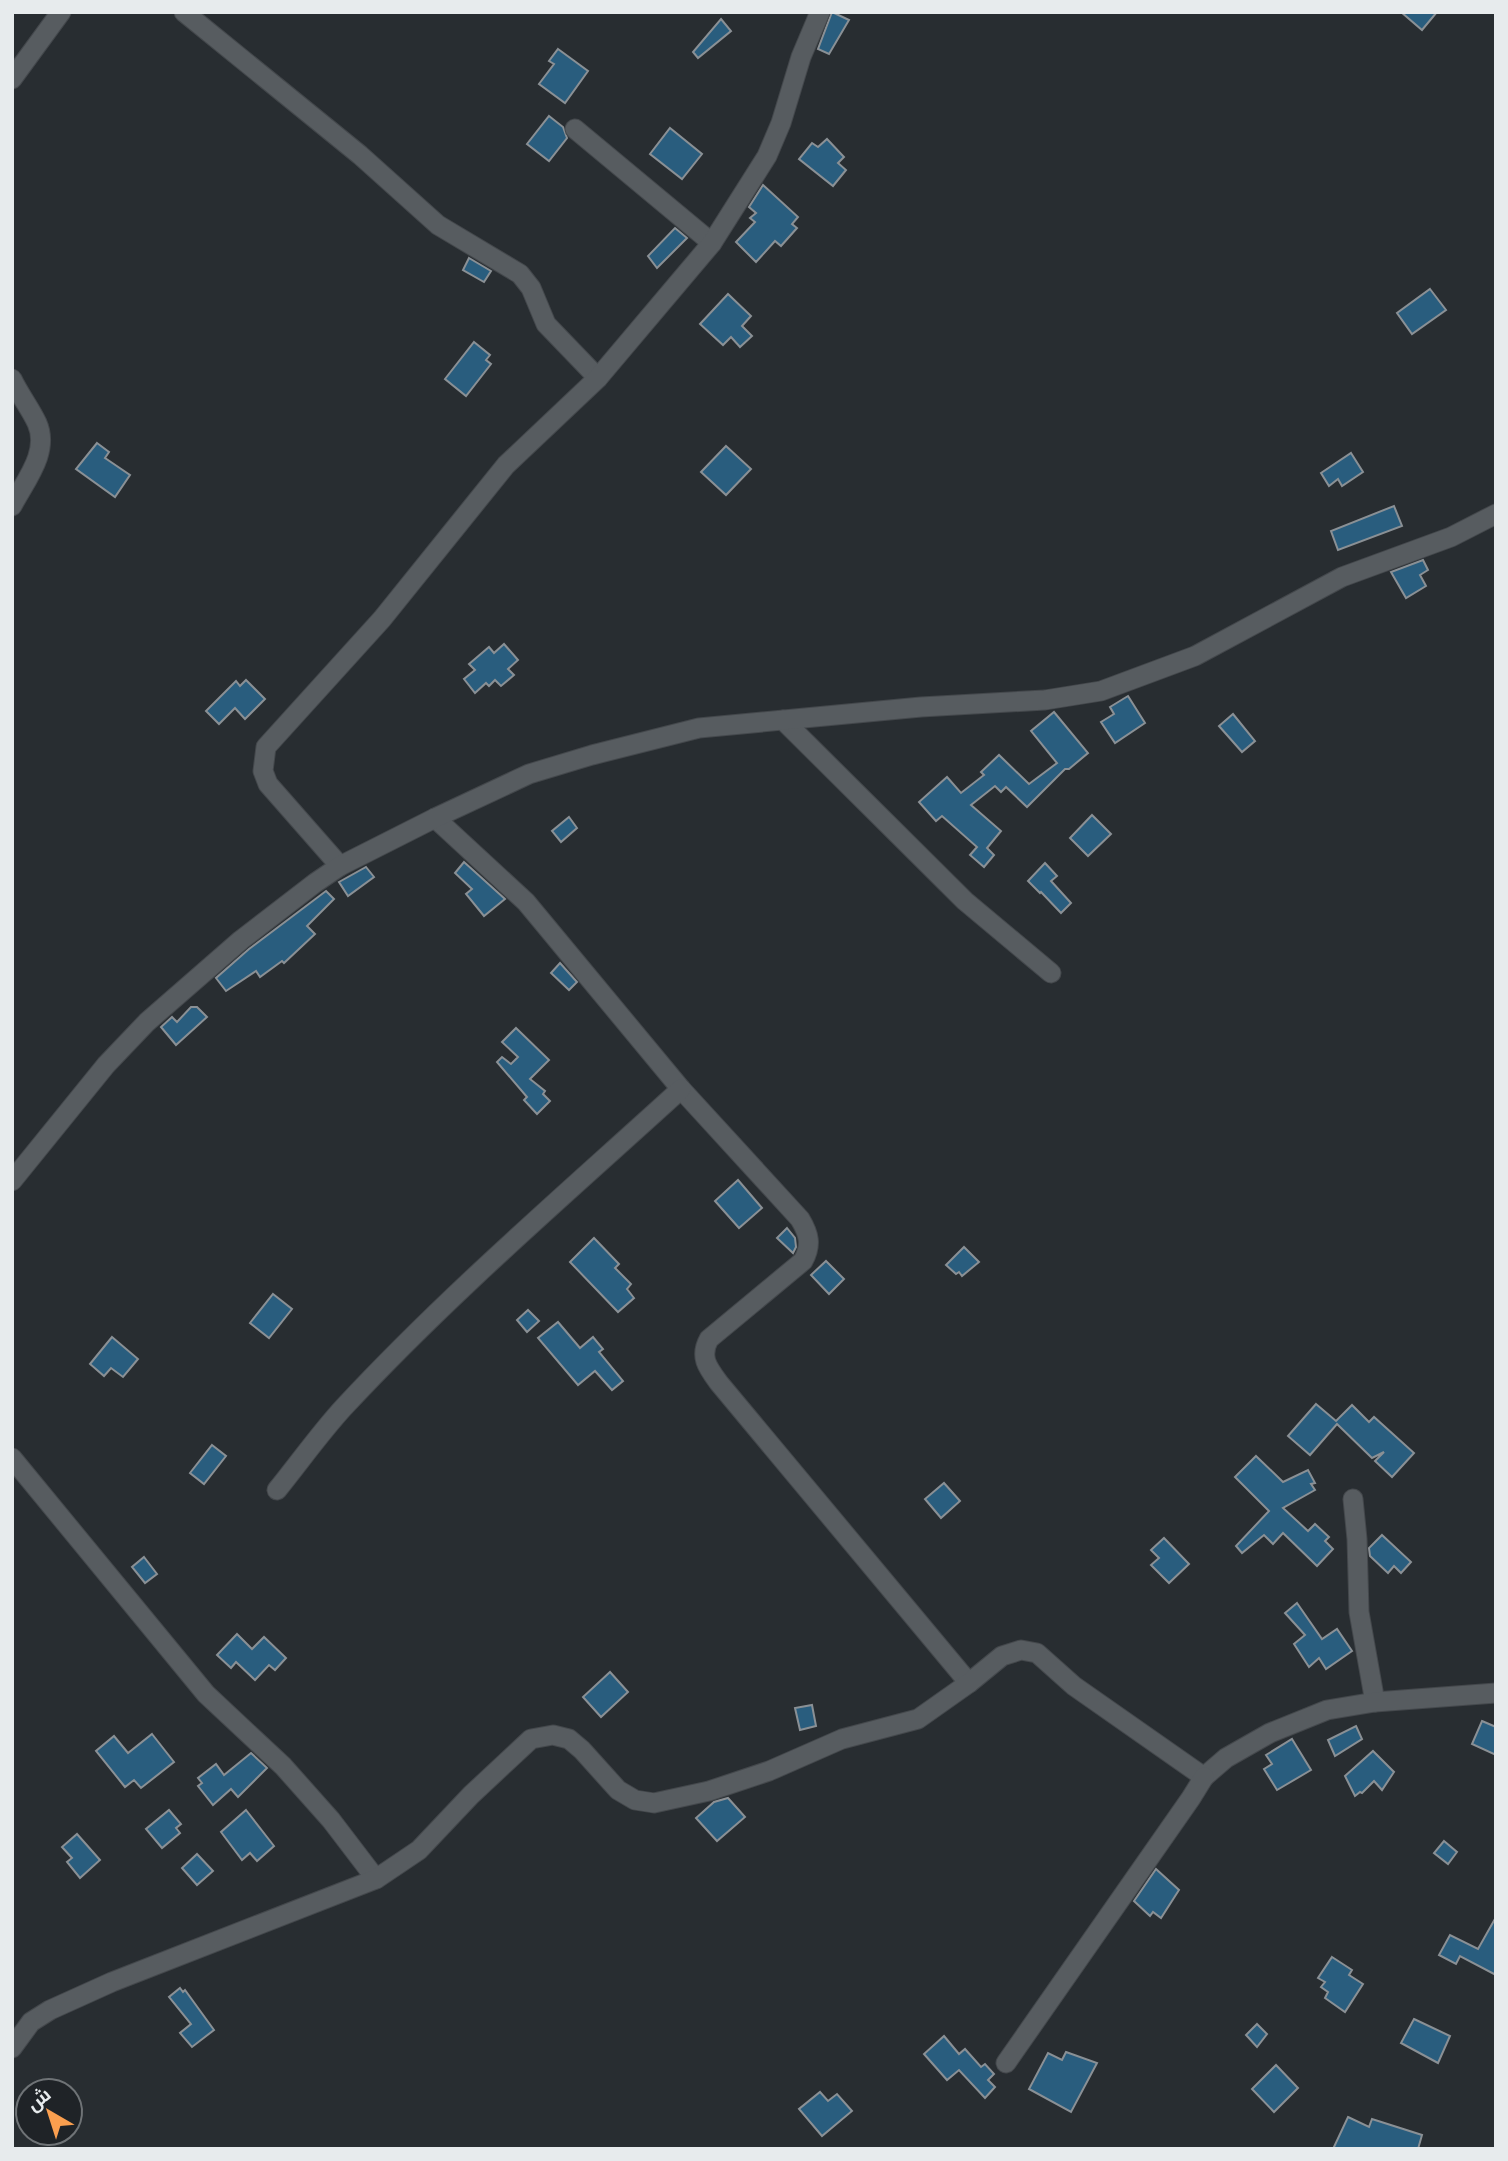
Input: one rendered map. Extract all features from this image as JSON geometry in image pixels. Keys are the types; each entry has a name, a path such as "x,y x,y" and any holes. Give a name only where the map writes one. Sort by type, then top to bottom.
{"street":[{"path":"12,79 61,12"},
{"path":"184,12 360,155 438,225 520,274 531,288 546,324 598,378"},
{"path":"340,866 268,784 263,771 266,747 382,619 506,465 598,378 712,243 767,156 781,123 801,57 820,12"},
{"path":"575,129 712,243"},
{"path":"12,379 37,423 42,441 40,453 12,506"},
{"path":"12,1181 106,1065 147,1022 241,940 340,866 529,774 592,755 699,729 921,707 1045,700 1101,691 1195,656 1342,577 1451,537 1496,514"},
{"path":"783,720 965,901 1051,973"},
{"path":"436,818 526,902 681,1089 807,1229 809,1250 803,1261 709,1339 704,1347 703,1357 709,1370 970,1683"},
{"path":"278,1490 342,1409 379,1372 483,1269 681,1089"},
{"path":"12,1458 206,1694 283,1766 331,1820 376,1879"},
{"path":"1353,1499 1359,1612 1375,1702"},
{"path":"12,2048 32,2022 50,2010 112,1982 376,1879 419,1850 471,1795 531,1739 553,1735 569,1739 618,1790 635,1800 654,1803 709,1791 769,1771 842,1739 918,1719 970,1683 1002,1656 1021,1650 1037,1653 1074,1686 1204,1777"},
{"path":"1006,2063 1204,1777 1226,1758 1270,1733 1327,1710 1375,1702 1496,1693"}],"building":[{"path":"832,12 849,20 829,54 818,49"},
{"path":"1401,12 1437,12 1422,30"},
{"path":"721,19 731,31 698,58 693,52"},
{"path":"558,49 588,71 565,103 539,84 554,64 549,61"},
{"path":"549,116 563,127 567,138 549,161 527,144"},
{"path":"670,128 702,154 682,179 650,154"},
{"path":"827,139 844,157 838,163 846,170 833,186 799,159 812,143 818,147"},
{"path":"763,185 798,217 792,224 797,228 781,246 775,241 756,262 736,242 755,222 750,218 756,213 749,207"},
{"path":"675,228 687,238 657,268 648,256"},
{"path":"469,258 491,271 484,282 463,270"},
{"path":"1430,289 1446,310 1412,334 1397,313"},
{"path":"728,294 751,316 742,326 752,336 740,347 731,337 723,345 700,324"},
{"path":"474,342 490,355 486,360 491,364 466,396 445,379"},
{"path":"97,443 109,452 105,458 130,475 115,497 76,469"},
{"path":"726,446 751,469 726,495 701,472"},
{"path":"1351,453 1363,472 1342,486 1338,479 1329,486 1321,473"},
{"path":"1394,506 1402,526 1338,550 1331,531"},
{"path":"1423,560 1428,570 1420,575 1426,586 1406,598 1391,572"},
{"path":"504,644 518,660 508,669 514,675 501,686 495,680 489,686 486,683 475,693 464,679 475,670 469,664 489,647 494,653"},
{"path":"246,680 265,699 245,719 235,708 219,724 206,711 236,681 240,686"},
{"path":"1128,696 1145,723 1115,743 1101,722 1114,714 1110,707"},
{"path":"1054,712 1088,753 1069,769 1065,769 1027,807 1006,787 1001,792 995,786 971,805 1001,831 987,848 994,855 984,867 970,855 977,847 942,816 936,821 919,802 947,777 961,793 984,775 981,772 999,755 1029,784 1057,763 1031,731"},
{"path":"1233,714 1255,741 1242,752 1219,726"},
{"path":"1092,815 1111,834 1088,856 1070,838"},
{"path":"569,817 577,828 561,842 552,831"},
{"path":"464,862 505,899 484,916 466,894 472,889 455,873"},
{"path":"1045,863 1057,876 1051,881 1071,903 1061,913 1028,881"},
{"path":"366,867 374,877 348,896 339,882"},
{"path":"326,891 334,899 307,926 315,934 284,963 282,961 260,977 256,971 226,991 216,978 249,949"},
{"path":"560,963 577,982 569,990 551,973"},
{"path":"191,1007 197,1007 207,1017 176,1045 161,1027 172,1017 177,1022"},
{"path":"516,1028 549,1060 530,1079 545,1091 543,1094 550,1101 537,1114 524,1100 527,1097 497,1062 502,1057 511,1064 518,1057 502,1042"},
{"path":"738,1180 762,1208 739,1228 715,1201"},
{"path":"787,1228 795,1238 796,1247 793,1253 777,1238"},
{"path":"594,1238 619,1264 615,1268 631,1284 627,1289 634,1298 618,1312 570,1262"},
{"path":"964,1247 979,1262 962,1276 946,1265"},
{"path":"826,1261 844,1279 829,1294 811,1275"},
{"path":"273,1294 292,1309 269,1338 250,1323"},
{"path":"528,1310 539,1321 527,1332 517,1320"},
{"path":"558,1322 580,1348 593,1337 603,1349 599,1352 623,1381 612,1390 595,1371 578,1385 538,1338"},
{"path":"112,1337 138,1359 123,1377 111,1368 104,1376 90,1364"},
{"path":"1316,1404 1336,1421 1352,1405 1369,1422 1374,1417 1414,1453 1392,1477 1375,1461 1384,1452 1372,1458 1337,1424 1310,1455 1288,1436"},
{"path":"212,1445 226,1456 204,1484 190,1473"},
{"path":"1256,1456 1283,1482 1308,1470 1315,1483 1311,1484 1315,1490 1283,1508 1308,1531 1315,1524 1329,1537 1325,1541 1333,1549 1317,1566 1283,1533 1273,1544 1264,1535 1242,1553 1236,1546 1269,1511 1235,1477"},
{"path":"944,1483 960,1501 941,1518 925,1499"},
{"path":"1382,1535 1411,1562 1401,1573 1394,1566 1388,1573 1370,1556 1369,1548"},
{"path":"1164,1538 1189,1564 1169,1583 1151,1565 1159,1558 1151,1550"},
{"path":"144,1557 157,1574 145,1583 132,1567"},
{"path":"1297,1603 1322,1639 1337,1629 1352,1651 1326,1669 1319,1658 1309,1667 1294,1644 1305,1635 1285,1613"},
{"path":"237,1634 252,1649 264,1637 286,1658 275,1670 269,1665 255,1680 236,1662 231,1668 217,1655"},
{"path":"610,1672 628,1692 601,1717 583,1697"},
{"path":"812,1705 816,1726 800,1730 795,1708"},
{"path":"1482,1721 1496,1727 1496,1755 1472,1744"},
{"path":"1356,1726 1362,1739 1335,1756 1328,1740"},
{"path":"152,1734 174,1762 141,1788 134,1780 125,1787 96,1751 114,1736 128,1753"},
{"path":"1292,1739 1311,1770 1277,1790 1264,1769 1272,1764 1266,1755"},
{"path":"1373,1751 1394,1772 1382,1790 1374,1781 1355,1796 1345,1776"},
{"path":"251,1753 267,1768 238,1797 231,1789 213,1805 198,1786 202,1783 198,1778 216,1764 224,1775"},
{"path":"728,1798 745,1817 717,1841 696,1818 714,1802"},
{"path":"169,1810 181,1824 176,1828 180,1833 162,1848 146,1829"},
{"path":"246,1810 274,1846 257,1861 250,1853 242,1860 221,1832"},
{"path":"77,1834 100,1860 80,1878 67,1862 72,1858 62,1847"},
{"path":"1444,1841 1457,1852 1448,1864 1434,1853"},
{"path":"197,1854 213,1871 197,1885 182,1868"},
{"path":"1156,1869 1179,1890 1161,1918 1153,1912 1150,1916 1134,1901"},
{"path":"1496,1917 1496,1975 1460,1956 1456,1964 1439,1955 1450,1935 1478,1949"},
{"path":"1332,1957 1352,1970 1349,1975 1363,1984 1345,2012 1325,1998 1328,1992 1321,1987 1325,1982 1318,1978"},
{"path":"180,1988 183,1992 185,1990 214,2030 192,2047 180,2033 191,2024 169,1997"},
{"path":"1414,2019 1450,2036 1438,2063 1401,2043"},
{"path":"1257,2024 1267,2034 1257,2047 1246,2035"},
{"path":"944,2036 959,2054 965,2049 981,2067 985,2064 994,2074 988,2080 995,2087 985,2098 959,2070 947,2080 924,2054"},
{"path":"1066,2052 1097,2063 1071,2112 1029,2089 1048,2053 1062,2060"},
{"path":"1276,2065 1298,2088 1274,2112 1252,2089"},
{"path":"820,2092 828,2101 837,2094 852,2111 822,2136 799,2109"},
{"path":"1348,2117 1369,2127 1372,2119 1422,2135 1418,2149 1333,2149"}]}
